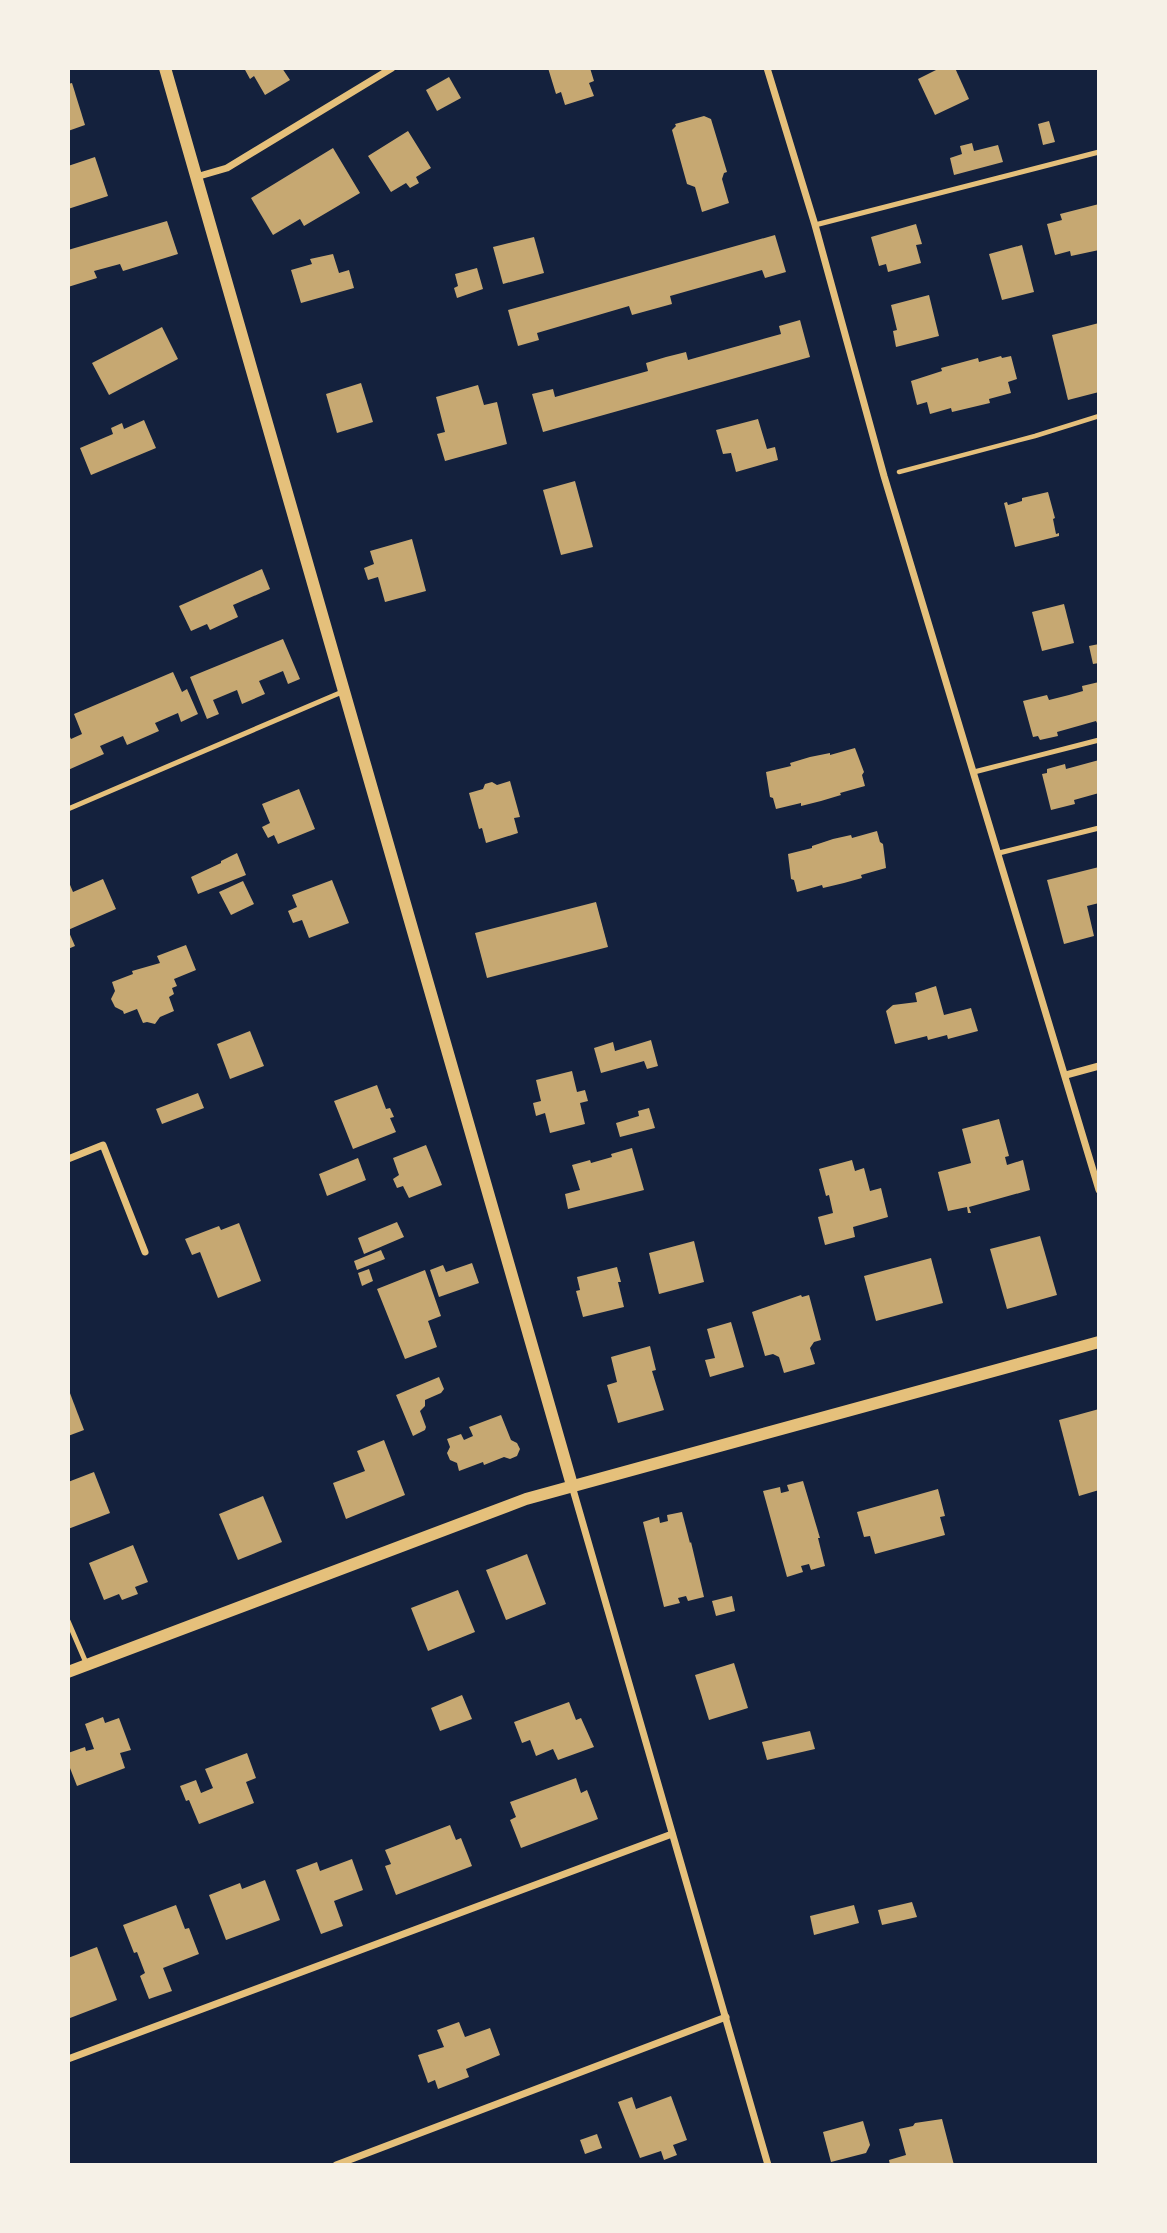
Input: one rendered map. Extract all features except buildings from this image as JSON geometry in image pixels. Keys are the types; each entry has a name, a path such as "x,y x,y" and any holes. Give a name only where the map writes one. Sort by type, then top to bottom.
{"street":[{"path":"165,68 768,2165"},
{"path":"195,177 227,168 392,68"},
{"path":"767,68 815,225 884,476 1099,1190"},
{"path":"1066,1076 1099,1066"},
{"path":"68,1159 103,1145 145,1252"},
{"path":"68,1672 526,1499 1099,1342"},
{"path":"68,2059 672,1834"},
{"path":"336,2165 726,2017"}],"lane":[{"path":"815,225 1099,152"},
{"path":"68,809 344,692"},
{"path":"974,772 1099,740"},
{"path":"999,853 1099,828"},
{"path":"68,1621 87,1665"}],"path":[{"path":"884,476 1099,416"}]}
